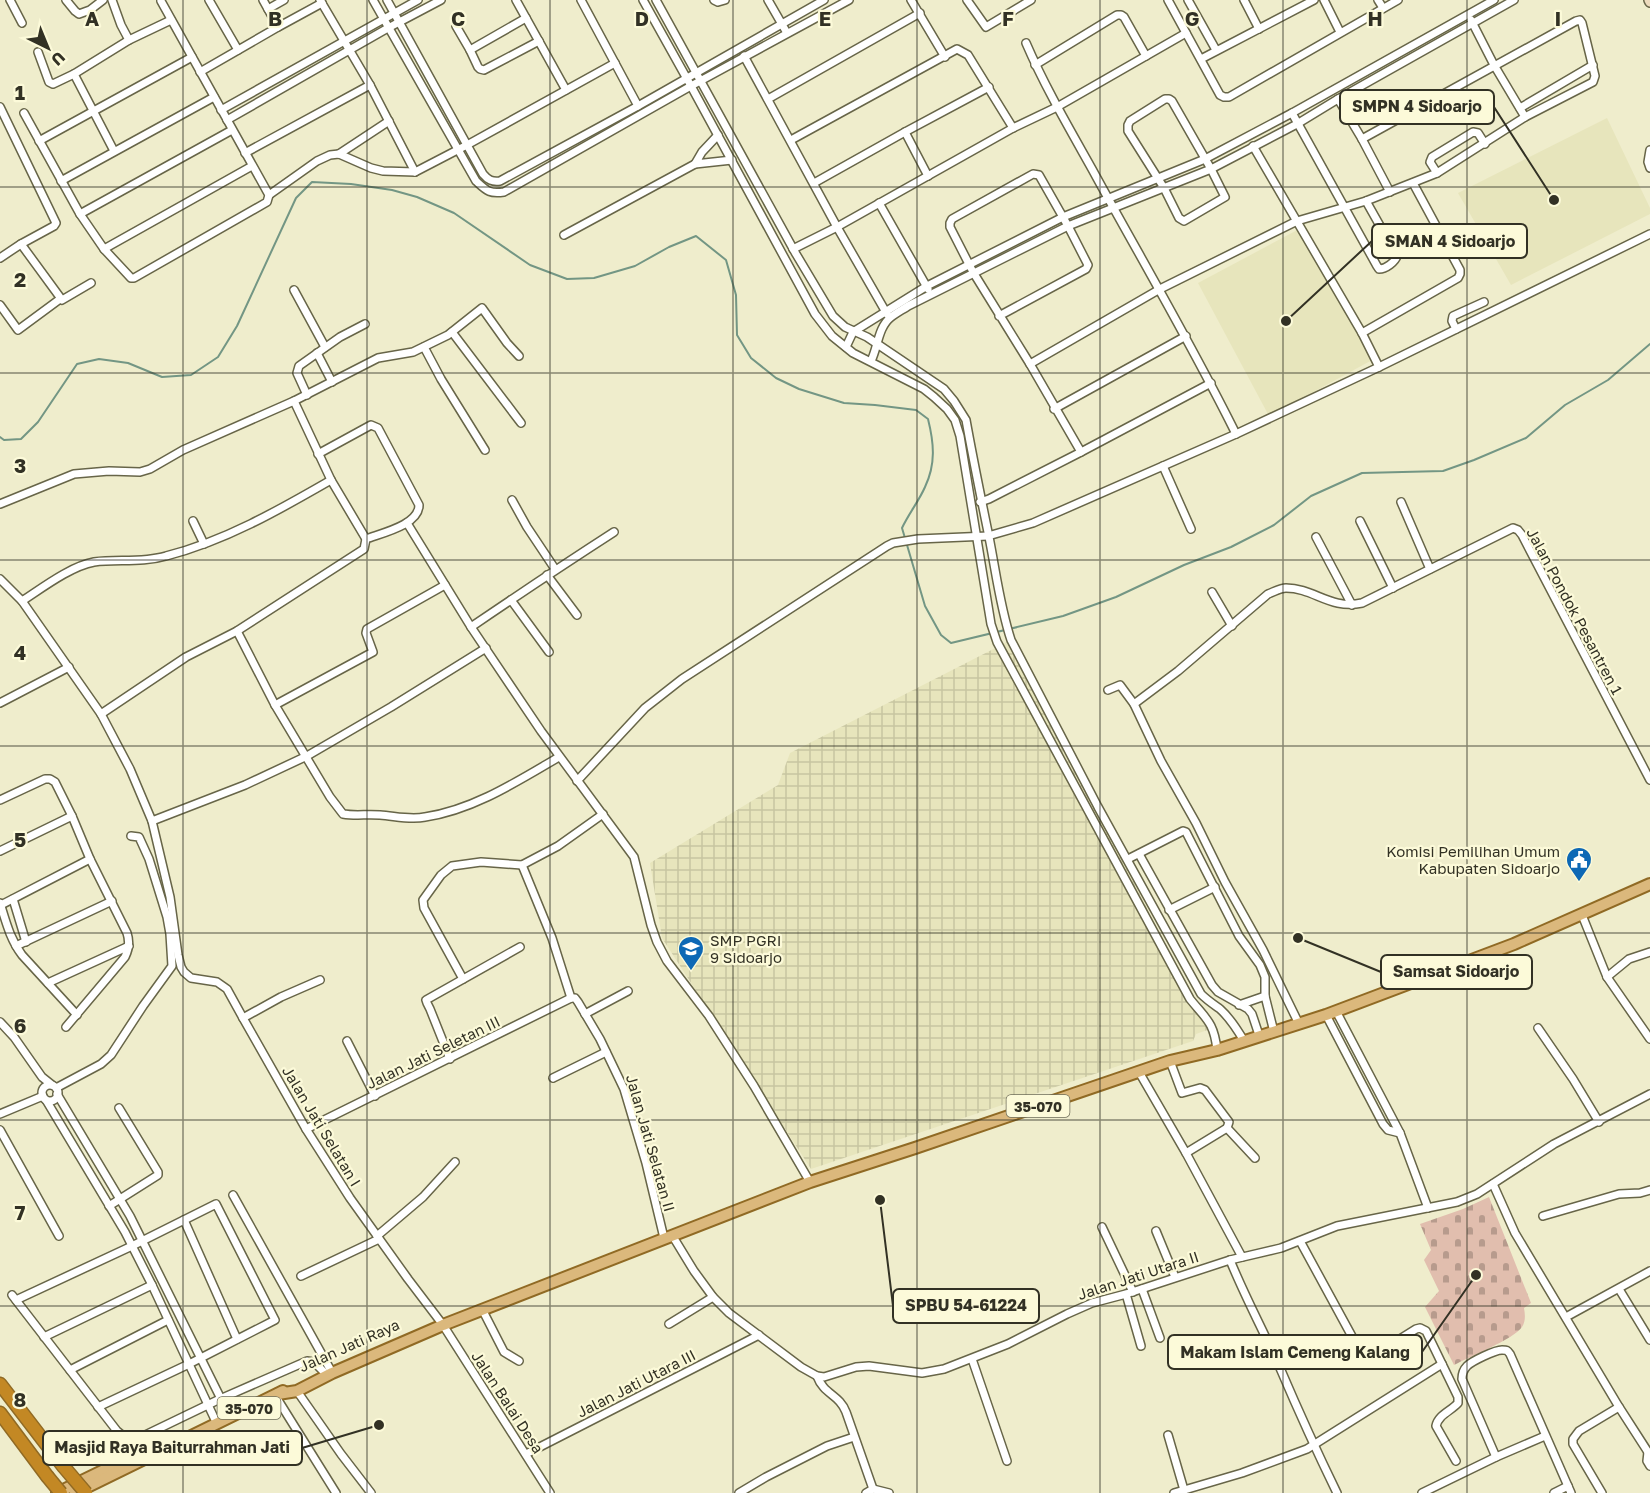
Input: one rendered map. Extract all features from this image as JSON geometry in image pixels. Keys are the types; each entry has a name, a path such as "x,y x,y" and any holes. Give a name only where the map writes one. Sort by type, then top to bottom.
{"highway":[{"path":"0,1384 86,1493"},
{"path":"0,1413 59,1493"}],"main road":[{"name":"35-070","path":"427,1332 810,1182 1139,1071 1217,1050 1331,1013 1514,944 1650,884"},
{"name":"Jalan Jati Raya","path":"92,1493 181,1449 327,1370 419,1331 427,1332"},
{"name":"Jalan Jati Raya","path":"75,1493 230,1417 427,1332"},
{"name":"Jalan Jati Raya","path":"59,1493 168,1439 189,1438"}],"street":[{"path":"10,0 22,23"},
{"path":"66,0 80,14 103,0"},
{"path":"112,0 129,40"},
{"path":"209,0 238,50"},
{"path":"263,0 278,27"},
{"path":"268,9 284,0"},
{"path":"373,0 393,20 483,174 488,180 500,181 638,106 824,0"},
{"path":"387,0 393,20 458,149 476,181 486,191 494,193 504,192 849,0"},
{"path":"227,120 350,51 418,0"},
{"path":"221,110 345,42 441,0"},
{"path":"516,0 566,90"},
{"path":"581,0 638,106"},
{"path":"643,0 824,327 858,356 924,389 947,409 955,420 960,436 976,537 997,642 1190,999 1213,1028 1217,1050"},
{"path":"656,0 833,316 853,332 862,334 944,389 966,420 980,502 1004,618 1011,640 1098,807 1201,994 1228,1018 1244,1041"},
{"path":"714,0 718,2 725,0"},
{"path":"768,0 787,33"},
{"path":"911,0 945,57"},
{"path":"967,0 986,27 1031,0"},
{"path":"1168,0 1220,95 1224,97 1229,97 1398,0"},
{"path":"1188,0 1216,50"},
{"path":"1244,0 1259,29"},
{"path":"1295,0 1299,8"},
{"path":"1201,59 1314,0"},
{"path":"1324,0 1340,32"},
{"path":"1378,0 1383,8"},
{"path":"846,347 853,332 929,290 969,264 1063,217 1205,159 1494,0"},
{"path":"929,290 973,272 1068,226 1211,169 1297,124 1514,0"},
{"path":"161,1 269,195"},
{"path":"200,72 321,1 370,85 415,172"},
{"path":"768,99 920,13"},
{"path":"1035,65 1118,15 1124,17 1146,56"},
{"path":"1468,15 1525,117"},
{"path":"470,50 526,18"},
{"path":"38,52 50,84 74,74 129,40 171,20"},
{"path":"1029,364 1160,289 1297,222 1365,201 1437,173 1525,117 1593,82 1595,76 1593,65 1580,20 1362,139"},
{"path":"456,26 478,67 484,70 539,41"},
{"path":"785,260 795,251 879,203 1057,107 1186,33"},
{"path":"1026,43 1057,107 1186,336 1236,434"},
{"path":"791,140 957,49 968,55 1013,129"},
{"path":"39,141 192,57"},
{"path":"744,57 887,314 871,361"},
{"path":"339,153 383,171 415,172 615,63"},
{"path":"1520,108 1593,65"},
{"path":"74,74 114,152"},
{"path":"245,153 370,85"},
{"path":"814,183 989,87"},
{"path":"61,181 214,97"},
{"path":"1165,99 1169,99 1205,159 1225,197 1184,222 1179,218 1159,178 1128,131 1128,125 1130,121 1165,99"},
{"path":"1338,99 1390,192"},
{"path":"0,107 56,220 54,226 0,258"},
{"path":"24,113 80,214 104,249 129,276 134,278 267,202 269,195 317,161 339,153 389,121"},
{"path":"1292,113 1377,266 1382,269 1397,256 1365,201"},
{"path":"80,214 232,130"},
{"path":"905,132 928,176"},
{"path":"1437,173 1431,162 1432,157 1473,132 1476,132 1485,144"},
{"path":"695,164 702,152 718,135"},
{"path":"1253,146 1380,367"},
{"path":"1650,150 1648,162 1650,168"},
{"path":"564,235 695,164 732,160"},
{"path":"104,249 252,165"},
{"path":"999,316 1086,269 1088,265 1039,175 1033,174 952,219 950,227 973,272 999,316 1029,364 1054,409 1081,452"},
{"path":"1362,333 1458,278 1460,274 1460,270 1413,183"},
{"path":"879,203 929,290"},
{"path":"577,781 645,708 682,679 893,543 918,539 988,536 1022,527 1236,434 1380,367 1650,234"},
{"path":"776,242 787,236"},
{"path":"21,244 60,299"},
{"path":"0,305 19,330 60,299 64,300 91,283"},
{"path":"294,290 325,347"},
{"path":"1456,329 1452,321 1453,316 1484,302"},
{"path":"0,504 74,474 150,469 183,450 307,395 378,358 413,352 424,347 452,332 482,308 519,356"},
{"path":"307,395 297,372 299,366 340,337 365,324"},
{"path":"452,332 521,423"},
{"path":"1054,409 1186,336"},
{"path":"424,347 441,380 485,450"},
{"path":"317,352 332,382"},
{"path":"980,502 1081,452 1211,383"},
{"path":"101,714 186,657 237,631 364,549 366,539 331,480 294,401"},
{"path":"318,454 371,425 378,428 419,505 419,512 407,523 366,539"},
{"path":"965,466 974,464"},
{"path":"1163,466 1191,529"},
{"path":"22,601 79,566 94,562 137,561 164,557 204,544 263,519 331,480"},
{"path":"969,491 978,489"},
{"path":"512,500 555,569"},
{"path":"1401,502 1430,568"},
{"path":"193,521 204,544"},
{"path":"1360,521 1393,588"},
{"path":"407,523 471,627 559,757 634,857 651,925 667,961 715,1026 754,1086 810,1182"},
{"name":"Jalan Pondok Pesantren 1","path":"1352,605 1362,603 1513,528 1518,530 1650,780"},
{"path":"471,627 555,569 614,532"},
{"path":"1316,537 1352,605"},
{"path":"547,575 577,615"},
{"path":"0,579 22,601 101,714 130,769 152,821 245,785 307,756 486,648"},
{"path":"275,705 373,652 366,633 367,629 445,585"},
{"path":"1134,704 1178,671 1268,594 1285,588 1299,590 1337,604 1352,605"},
{"path":"1212,592 1232,626"},
{"path":"511,600 549,652"},
{"path":"237,631 275,705 330,797 343,814 411,818 457,810 518,781 559,757"},
{"path":"0,703 69,667"},
{"path":"1016,678 1027,672"},
{"path":"1108,690 1120,684 1134,704 1161,761 1263,950 1299,1023"},
{"path":"0,800 45,779 50,779 58,787 90,859 128,933 129,946 125,957 66,1027"},
{"path":"1088,812 1098,807"},
{"path":"463,979 424,908 423,900 441,875 453,866 481,862 522,866 558,846 603,814"},
{"path":"0,851 72,816"},
{"name":"Jalan Jati Selatan I","path":"152,821 170,897 181,967 191,978 217,982 227,988 306,1129 350,1198 443,1325"},
{"path":"1120,872 1139,854 1184,831 1189,836 1239,936 1260,965 1265,977 1265,996 1274,1032"},
{"path":"44,1095 52,1100 55,1089 101,1064 111,1055 172,966 170,934 158,888 144,845 139,837 131,836"},
{"path":"1139,854 1212,985 1218,992 1250,1011 1259,1035"},
{"path":"77,1015 22,955 2,922 0,904 90,859"},
{"path":"522,866 552,938 571,998"},
{"path":"1169,910 1215,887"},
{"path":"13,899 26,942"},
{"path":"16,946 112,901"},
{"path":"1582,915 1607,977 1650,1039"},
{"path":"48,983 129,946"},
{"path":"450,1059 426,1000 520,947"},
{"path":"1607,977 1629,959 1650,952"},
{"path":"243,1018 281,997 320,981"},
{"path":"585,1014 628,991"},
{"path":"1239,1005 1265,996"},
{"name":"Jalan Jati Selatan II","path":"571,998 575,998 585,1014 624,1089 668,1237"},
{"name":"Jalan Jati Seletan III","path":"306,1129 571,998"},
{"path":"1331,1013 1400,1133 1428,1208"},
{"path":"1331,1013 1383,1124 1388,1130 1400,1133"},
{"path":"0,1022 14,1037 42,1077 55,1089 121,1199 230,1417"},
{"path":"1538,1028 1568,1070 1599,1122"},
{"path":"347,1041 375,1096"},
{"path":"553,1078 606,1052"},
{"path":"1170,1061 1182,1093 1200,1088 1205,1090 1228,1122 1227,1128 1186,1153"},
{"path":"1139,1071 1242,1257"},
{"path":"42,1077 44,1095 132,1246 217,1424"},
{"path":"44,1095 46,1086 55,1089"},
{"name":"Jalan Jati Utara II","path":"817,1376 825,1377 856,1367 870,1366 922,1373 944,1369 1008,1344 1083,1306 1230,1260 1267,1252 1337,1226 1457,1202 1477,1194 1554,1144 1650,1094"},
{"path":"0,1114 44,1095"},
{"path":"109,1206 156,1178 158,1172 119,1108"},
{"path":"1227,1128 1255,1158"},
{"path":"0,1130 59,1236"},
{"path":"301,1276 378,1238 423,1197 455,1161"},
{"path":"1493,1184 1515,1233 1649,1458"},
{"path":"1543,1216 1619,1194 1650,1190"},
{"path":"233,1195 327,1370"},
{"path":"98,1407 275,1320 216,1204 143,1241 14,1298 98,1407 117,1431 127,1439 135,1440 307,1361 314,1362 327,1370"},
{"path":"184,1220 237,1339"},
{"path":"1102,1227 1130,1293 1141,1346"},
{"path":"1156,1231 1175,1277"},
{"path":"668,1237 713,1297 729,1313 817,1376 820,1385 844,1406 855,1437 869,1491 889,1493"},
{"path":"1300,1241 1354,1341 1365,1356 1376,1354 1416,1329 1424,1328 1459,1401 1437,1421 1436,1426 1456,1461"},
{"path":"1230,1260 1337,1493"},
{"path":"1566,1317 1650,1271"},
{"path":"44,1337 152,1285"},
{"path":"1142,1288 1160,1338"},
{"path":"1619,1289 1648,1330 1650,1340"},
{"path":"669,1324 713,1297"},
{"path":"482,1309 504,1352 519,1361"},
{"path":"70,1370 168,1320"},
{"name":"Jalan Balai Desa","path":"443,1325 550,1493"},
{"name":"Jalan Jati Utara III","path":"526,1454 759,1335"},
{"path":"1496,1457 1462,1379 1462,1372 1466,1367 1496,1350 1506,1350 1510,1354 1569,1490 1554,1493"},
{"path":"972,1359 1007,1461"},
{"path":"1174,1493 1293,1455 1313,1445 1442,1364"},
{"path":"297,1390 371,1493"},
{"path":"278,1397 336,1493"},
{"path":"1602,1493 1573,1439 1579,1431 1619,1407"},
{"path":"1168,1435 1184,1490"},
{"path":"1422,1493 1545,1436"},
{"path":"739,1493 827,1446 855,1437"}],"shaded area":[{"path":"1607,118 1650,208 1650,214 1511,285 1458,193"},
{"path":"1303,227 1374,359 1269,416 1198,283"},
{"path":"1011,640 1189,991 1213,1028 1196,1034 1193,1041 811,1169 662,938 650,863 778,785 790,753"}],"green space":[{"path":"1489,1197 1531,1303 1524,1308 1524,1322 1517,1332 1454,1365 1425,1307 1439,1291 1424,1260 1431,1250 1420,1224"}],"waterway":[{"path":"0,437 4,440 21,439 38,422 77,364 99,359 128,363 162,377 191,375 218,357 237,326 296,198 312,182 351,184 392,190 417,197 454,213 530,265 567,279 594,278 635,266 669,247 696,236 726,260 736,295 737,335 751,358 776,378 799,389 844,403 916,410 928,419 933,445 931,470 923,492 902,528 925,606 941,635 951,643 1063,616 1116,597 1184,565 1231,547 1274,525 1311,496 1362,473 1443,471 1526,438 1565,405 1608,380 1650,344"}],"place":[{"name":"SMPN 4 Sidoarjo","path":"1554,200"},
{"name":"SMAN 4 Sidoarjo","path":"1286,321"},
{"name":"Komisi Pemilihan Umum Kabupaten Sidoarjo","path":"1579,883"},
{"name":"Samsat Sidoarjo","path":"1298,938"},
{"name":"SMP PGRI 9 Sidoarjo","path":"691,972"},
{"name":"SPBU 54-61224","path":"880,1200"},
{"name":"Makam Islam Cemeng Kalang","path":"1476,1275"},
{"name":"Masjid Raya Baiturrahman Jati","path":"379,1425"}]}
